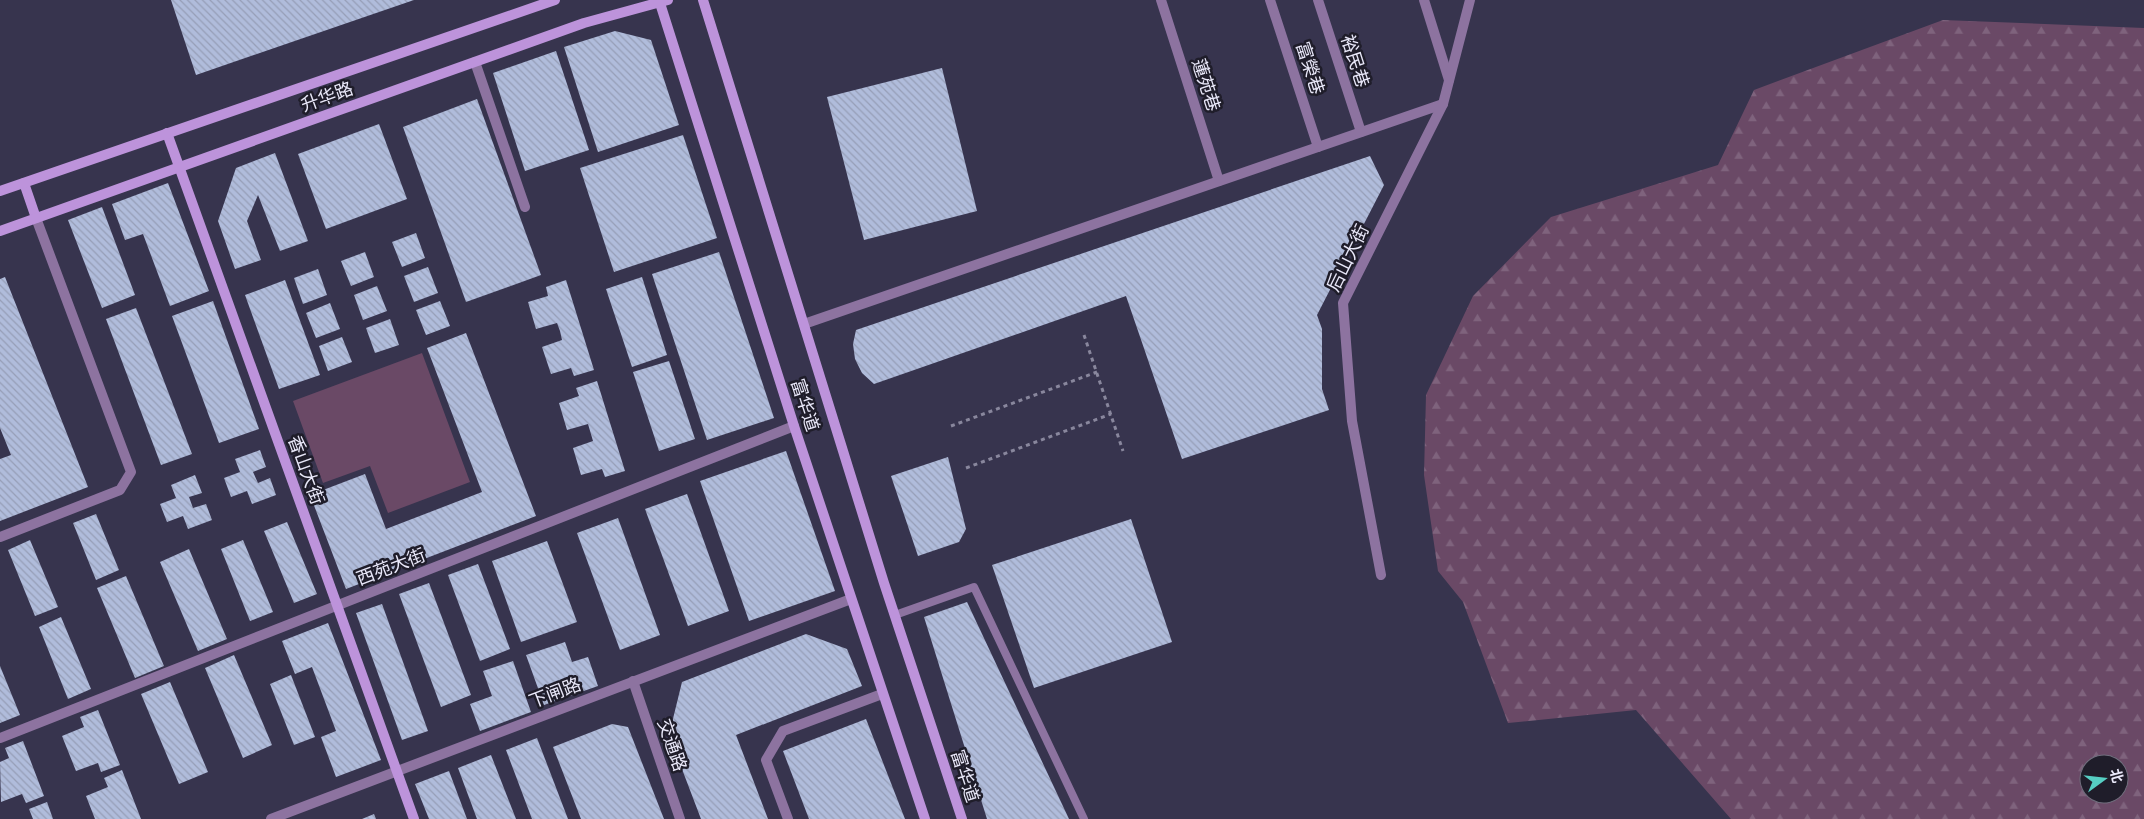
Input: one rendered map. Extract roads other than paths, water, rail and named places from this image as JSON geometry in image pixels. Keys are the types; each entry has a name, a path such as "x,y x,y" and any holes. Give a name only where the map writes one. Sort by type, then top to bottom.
{"main road":[{"name":"升华路","path":"0,191 555,0"},
{"name":"富华道","path":"703,0 895,615 962,819"},
{"name":"升华路","path":"0,231 584,23 662,1"},
{"name":"富华道","path":"662,1 794,426 925,819"},
{"name":"香山大街","path":"167,133 414,819"},
{"path":"24,183 36,218"}],"street":[{"name":"蓮苑巷","path":"1161,0 1219,181"},
{"name":"富榮巷","path":"1270,0 1318,147"},
{"name":"裕民巷","path":"1318,0 1362,132"},
{"path":"1424,0 1449,80"},
{"name":"后山大街","path":"1381,575 1352,421 1343,303 1443,104 1470,0"},
{"path":"474,62 525,207"},
{"path":"804,324 1443,104"},
{"path":"0,537 120,490 131,472 36,218"},
{"name":"西苑大街","path":"0,738 794,426"},
{"name":"下闸路","path":"271,819 852,599"},
{"name":"交通路","path":"633,681 680,819"},
{"path":"788,819 766,760 783,731 882,694"}],"lane":[{"path":"895,615 974,587 1084,819"}]}
